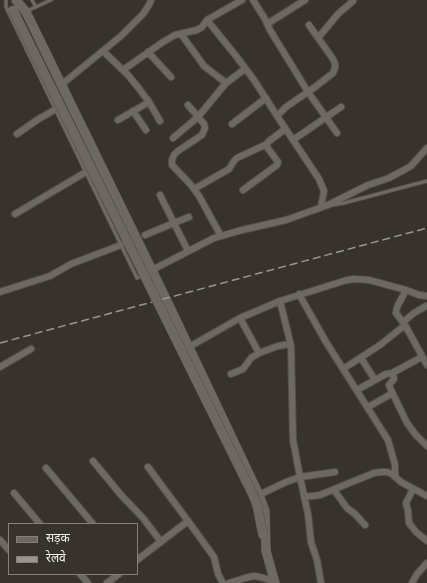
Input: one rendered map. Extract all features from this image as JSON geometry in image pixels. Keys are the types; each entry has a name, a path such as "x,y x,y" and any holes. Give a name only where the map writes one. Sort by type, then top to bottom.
{"street":[{"path":"10,0 13,10 253,495 257,505 266,551 275,582"},
{"path":"16,0 26,12 259,494 265,511 266,551"},
{"path":"61,85 121,36 143,14 151,0"},
{"path":"123,70 170,37 197,30 207,20 242,0"},
{"path":"253,0 308,92 337,133"},
{"path":"267,24 305,0"},
{"path":"318,38 338,14 353,1"},
{"path":"207,20 236,56 266,98 285,129 319,178 324,191 323,206"},
{"path":"277,116 286,107 333,73 335,68 333,60 309,25"},
{"path":"181,34 204,66 226,83"},
{"path":"103,51 137,86 160,120"},
{"path":"148,52 170,77"},
{"path":"173,138 198,117 226,83 245,69"},
{"path":"232,124 266,98"},
{"path":"118,120 149,102"},
{"path":"188,105 204,124 205,128 202,135 174,155 172,165 194,189 221,236"},
{"path":"293,140 341,108"},
{"path":"17,134 37,120 56,110"},
{"path":"133,111 146,130"},
{"path":"194,189 229,169 237,158 267,144 285,129"},
{"path":"243,190 277,165 278,162 267,147 267,144"},
{"path":"152,270 221,236 286,220 323,206 368,185 389,178 411,166 427,148"},
{"path":"15,214 86,172"},
{"path":"160,195 188,251"},
{"path":"145,235 189,217"},
{"path":"0,292 50,276 71,264 121,245"},
{"path":"189,347 240,318 280,301 354,278 369,280 427,296"},
{"path":"406,290 396,310 397,315 404,324 427,365"},
{"path":"299,294 326,342 388,440 395,465 395,477"},
{"path":"280,301 292,356 294,440 308,514 311,542 317,560 321,583"},
{"path":"344,369 380,345 414,313 426,306"},
{"path":"240,318 259,354"},
{"path":"230,374 243,369 250,359 259,354 278,346 290,344"},
{"path":"0,367 31,349"},
{"path":"357,390 422,357"},
{"path":"361,358 375,380"},
{"path":"393,373 394,379 389,385 392,392 407,423 427,446"},
{"path":"368,408 392,392"},
{"path":"93,461 121,495 143,518 161,542"},
{"path":"148,467 214,557 218,574 223,583"},
{"path":"46,468 92,523"},
{"path":"259,494 300,477 335,472"},
{"path":"304,497 320,495 374,473 387,472 392,474 401,482 427,496"},
{"path":"413,489 406,503 409,523 416,532 427,541"},
{"path":"334,490 347,508 365,525"},
{"path":"14,493 39,523"},
{"path":"138,559 188,521"},
{"path":"0,540 8,549"},
{"path":"412,583 417,574 427,563"},
{"path":"81,575 88,583"},
{"path":"107,583 118,575"},
{"path":"230,583 254,576 275,582"}],"lane":[{"path":"6,0 6,7 137,278 152,270"},
{"path":"32,0 36,7"},
{"path":"26,12 51,0"},
{"path":"323,206 344,203 427,181"}],"railway":[{"path":"0,343 427,228"}]}
